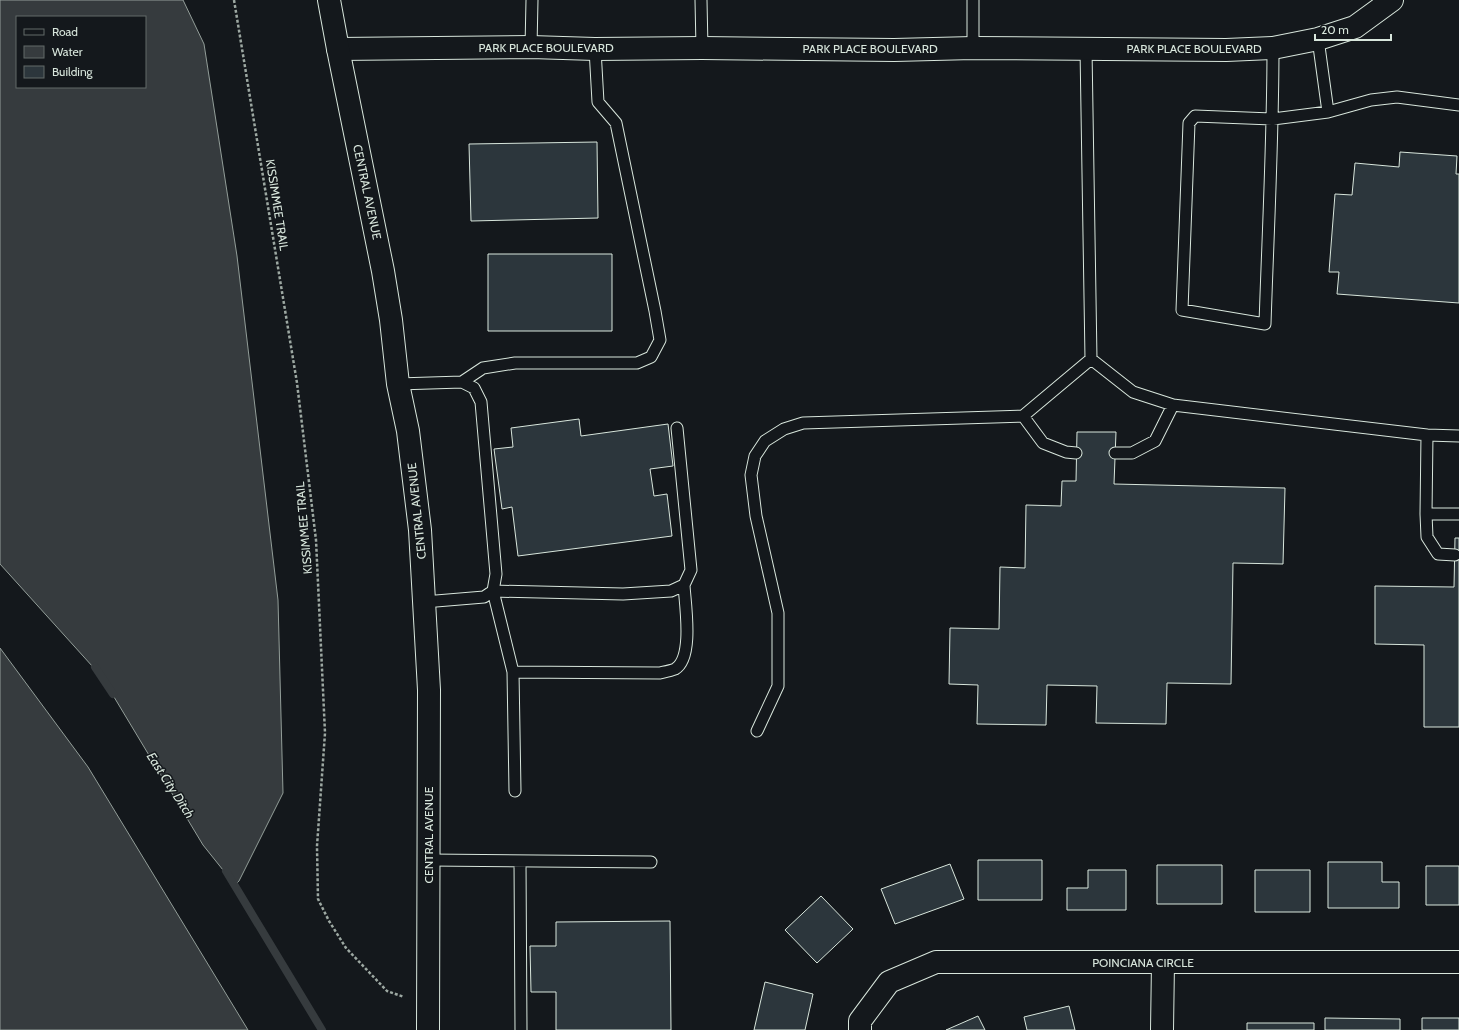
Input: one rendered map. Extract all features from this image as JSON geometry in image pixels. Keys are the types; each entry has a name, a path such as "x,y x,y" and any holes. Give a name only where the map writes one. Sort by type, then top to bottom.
{"street":[{"name":"CENTRAL AVENUE","path":"329,0 383,271 391,320 398,384 408,431 420,530 429,690 428,1030"},
{"name":"PARK PLACE BOULEVARD","path":"338,49 531,47 595,49 702,48 894,50 973,48 1226,50 1273,48 1318,40 1354,27 1392,0"},
{"name":"POINCIANA CIRCLE","path":"860,1030 860,1022 889,982 936,962 1459,962"},
{"path":"1162,1030 1163,963"}],"lane":[{"path":"531,47 532,0"},
{"path":"701,0 702,48"},
{"path":"973,0 973,48"},
{"path":"1318,40 1328,112"},
{"path":"1273,48 1273,119 1270,149 1265,324 1182,310 1190,123 1195,116 1273,119 1328,112 1371,100 1397,97 1459,105"},
{"path":"462,382 483,368 515,363 637,363 651,357 660,340 616,123 598,102 595,49"},
{"path":"1086,49 1091,359"},
{"path":"1091,359 1133,392 1173,404 1427,435 1459,436"},
{"path":"757,731 778,686 779,659 778,613 756,516 751,475 755,456 765,441 784,429 803,423 1023,416 1091,359"},
{"path":"398,384 462,382 474,388 481,402 496,574 493,591 513,672 515,791"},
{"path":"1115,454 1132,454 1155,441 1173,404"},
{"path":"1023,416 1043,443 1066,452 1076,453"},
{"path":"513,672 660,673 676,668 684,658 687,638 684,585 690,570 677,428"},
{"path":"1427,435 1427,537 1438,554 1455,555"},
{"path":"1426,514 1459,514"},
{"path":"424,602 484,597 493,591 623,594 672,592 684,585"},
{"path":"429,860 651,862"},
{"path":"520,861 520,1030"}],"path":[{"name":"KISSIMMEE TRAIL","path":"234,0 296,383 316,540 325,733 317,846 318,899 329,921 346,948 387,991 428,1007"}],"water":[{"path":"0,0 183,0 204,44 237,256 278,600 283,793 239,881 235,885 203,845 102,677 0,564"},
{"path":"0,648 88,767 248,1030 0,1030"}],"building":[{"path":"597,142 598,218 471,221 469,144"},
{"path":"1400,152 1457,156 1456,174 1459,174 1459,303 1337,294 1339,272 1329,272 1335,194 1352,195 1355,163 1399,167"},
{"path":"488,254 612,254 612,331 488,331"},
{"path":"579,419 581,436 668,424 673,466 650,469 654,496 667,494 672,536 518,556 512,507 502,509 494,449 513,447 511,428"},
{"path":"1077,432 1116,432 1114,484 1285,488 1283,564 1233,563 1231,684 1167,683 1166,724 1096,723 1097,686 1047,685 1046,725 977,724 978,685 949,684 950,628 999,629 1000,567 1025,568 1026,505 1061,506 1062,481 1076,481"},
{"path":"1455,538 1459,538 1459,727 1424,727 1424,645 1375,644 1375,586 1454,587"},
{"path":"978,860 1042,860 1042,900 978,900"},
{"path":"1328,862 1382,862 1382,882 1399,882 1399,908 1328,908"},
{"path":"950,864 964,899 895,924 881,889"},
{"path":"1157,865 1222,865 1222,904 1157,904"},
{"path":"1426,866 1459,866 1459,905 1426,905"},
{"path":"1088,870 1126,870 1126,910 1067,910 1067,888 1088,888"},
{"path":"1255,870 1310,870 1310,912 1255,912"},
{"path":"821,896 853,929 817,963 785,930"},
{"path":"670,921 671,1030 556,1030 556,992 531,992 530,946 556,946 556,922"},
{"path":"765,982 813,994 805,1030 754,1030"},
{"path":"1069,1006 1075,1030 1027,1030 1024,1017"},
{"path":"978,1016 985,1030 946,1030"},
{"path":"1325,1018 1400,1019 1400,1030 1325,1030"},
{"path":"1422,1018 1459,1018 1459,1030 1422,1030"},
{"path":"1247,1023 1314,1023 1314,1030 1247,1030"}],"waterway":[{"name":"East City Ditch","path":"95,667 113,694"},
{"name":"East City Ditch","path":"226,871 322,1030"}]}
